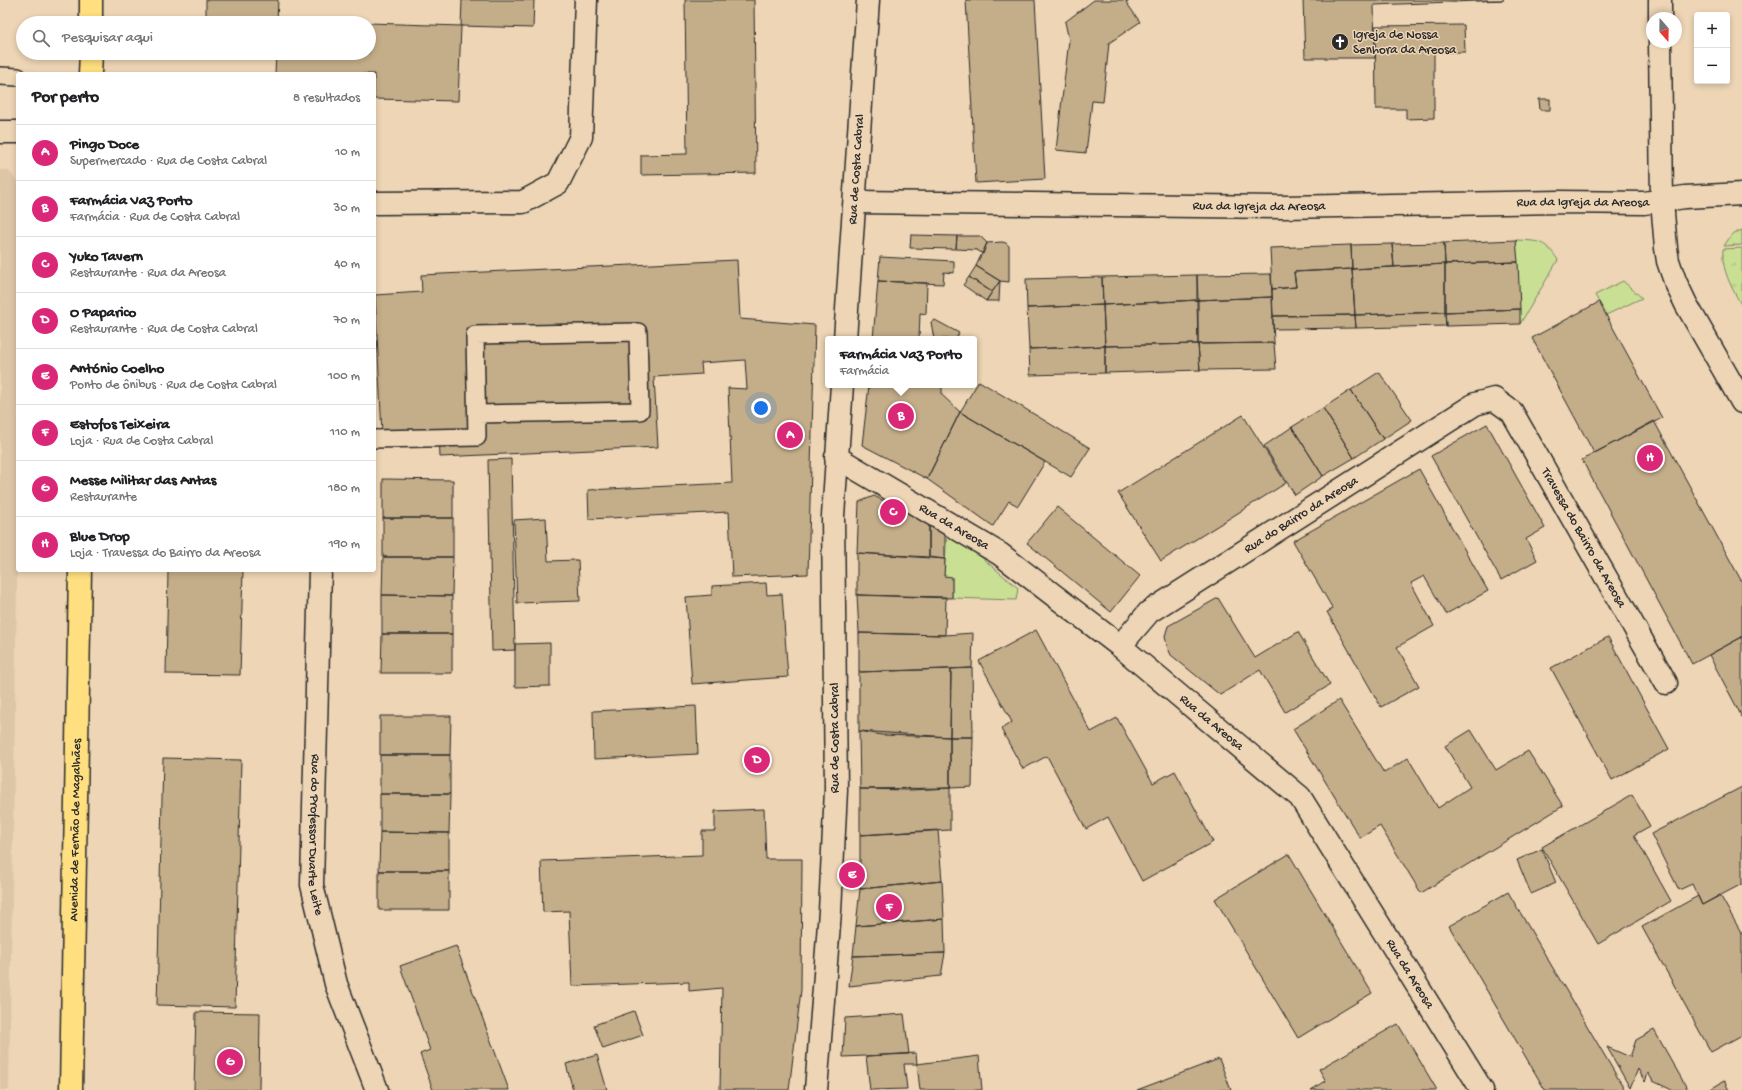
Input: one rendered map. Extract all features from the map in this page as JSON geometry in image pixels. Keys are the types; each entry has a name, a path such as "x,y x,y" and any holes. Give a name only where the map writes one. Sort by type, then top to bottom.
{"main road":[{"path":"91,0 91,16"},
{"path":"90,72 91,60"},
{"name":"Avenida de Fernão de Magalhães","path":"71,1090 80,572"}],"street":[{"path":"376,203 524,202 558,183 581,136 586,0"},
{"name":"Rua de Costa Cabral","path":"845,336 868,0"},
{"path":"1660,0 1660,12"},
{"path":"1660,48 1662,201 1666,248 1675,281 1686,304 1742,402"},
{"path":"0,132 16,132"},
{"name":"Rua da Igreja da Areosa","path":"855,202 1283,208 1559,202 1644,203 1685,197 1742,194"},
{"name":"Rua de Costa Cabral","path":"816,1090 831,897 836,790 833,516 842,388"},
{"name":"Rua do Bairro da Areosa","path":"1120,646 1149,612 1474,404 1494,399"},
{"name":"Travessa do Bairro da Areosa","path":"1494,399 1512,412 1666,683"},
{"name":"Rua da Areosa","path":"836,457 1000,554 1120,646 1300,797 1482,1090"},
{"name":"Rua do Professor Duarte Leite","path":"320,572 312,885 336,984 377,1090"}],"lane":[{"path":"0,76 16,77"},
{"path":"376,439 477,437 476,414 475,335 638,332 640,411 476,414"}],"shaded area":[{"path":"0,170 8,170 16,180 16,572 17,572 9,1090 0,1090"}],"green space":[{"path":"1742,230 1742,245 1724,246 1732,234"},
{"path":"1516,240 1536,241 1545,245 1558,260 1520,324"},
{"path":"1742,248 1742,306 1725,271 1723,249"},
{"path":"1623,281 1642,298 1606,315 1595,295"},
{"path":"947,533 981,557 1018,588 1016,600 952,598 952,578 944,576"}],"building":[{"path":"206,0 278,0 277,16 206,16"},
{"path":"462,0 534,0 533,28 461,26"},
{"path":"685,0 754,0 756,173 641,175 641,155 687,154"},
{"path":"966,0 1035,0 1045,179 976,183"},
{"path":"1094,0 1130,0 1126,2 1140,22 1109,43 1103,102 1092,101 1086,153 1056,150 1069,40 1065,22"},
{"name":"Igreja de Nossa Senhora da Areosa","path":"1303,0 1504,0 1374,5 1375,58 1305,58"},
{"path":"376,23 461,26 458,101 376,99 376,72 275,72 276,60 376,60"},
{"path":"1464,25 1465,52 1434,52 1434,118 1406,119 1406,109 1376,109 1375,26"},
{"path":"1539,99 1550,99 1550,110 1540,110"},
{"path":"911,235 957,236 956,249 910,248"},
{"path":"957,236 980,236 987,243 983,254 977,250 956,249"},
{"path":"1516,240 1518,262 1445,264 1444,243"},
{"path":"1002,242 1009,246 1009,282 1000,281 976,266 987,243"},
{"path":"1444,243 1445,264 1394,267 1392,244"},
{"path":"1392,244 1394,267 1352,269 1351,245"},
{"path":"1351,245 1352,269 1294,272 1296,287 1272,289 1270,248"},
{"path":"880,257 954,261 954,273 944,272 943,284 878,281"},
{"path":"737,260 740,319 815,325 808,574 732,577 729,512 589,519 588,490 732,483 728,388 747,389 745,360 701,363 702,374 654,377 658,447 440,457 439,432 382,434 376,295 422,292 421,275"},
{"path":"1518,262 1520,309 1445,312 1445,264"},
{"path":"1445,264 1445,312 1355,315 1352,269"},
{"path":"976,266 1000,281 992,292 969,277"},
{"path":"1352,269 1355,315 1273,316 1272,289 1296,287 1294,272"},
{"path":"1271,274 1272,297 1197,300 1197,275"},
{"path":"1197,275 1198,300 1103,305 1102,277"},
{"path":"969,277 992,292 986,301 963,285"},
{"path":"1102,277 1103,305 1027,308 1026,279"},
{"path":"878,281 927,283 926,314 920,313 919,336 873,336"},
{"path":"1000,281 999,301 986,301 992,292"},
{"path":"1272,297 1274,343 1198,344 1197,300"},
{"path":"1198,300 1198,344 1105,346 1103,305"},
{"path":"1599,302 1662,418 1594,453 1532,338"},
{"path":"1103,305 1105,346 1029,349 1027,308"},
{"path":"1520,309 1520,324 1446,326 1445,312"},
{"path":"1445,312 1446,326 1356,328 1355,315"},
{"path":"1355,315 1356,328 1273,329 1273,316"},
{"path":"935,320 959,333 958,336 933,336 931,322"},
{"path":"1274,343 1276,369 1200,370 1198,344"},
{"path":"1198,344 1200,370 1105,373 1105,346"},
{"path":"1105,346 1105,373 1030,375 1029,349"},
{"path":"1379,372 1412,420 1383,439 1351,390"},
{"path":"979,381 1090,448 1071,477 960,412 975,388 977,388"},
{"path":"869,388 942,388 942,395 960,412 927,479 862,445"},
{"path":"1351,390 1383,439 1354,458 1323,408"},
{"path":"1323,408 1354,458 1323,476 1292,427"},
{"path":"960,412 1045,462 1018,506 1009,501 993,526 927,479"},
{"path":"1243,415 1286,483 1161,561 1118,493"},
{"path":"1654,421 1742,582 1742,637 1692,664 1582,460"},
{"path":"1487,424 1545,528 1526,539 1537,560 1501,580 1431,456"},
{"path":"1292,427 1323,476 1295,495 1264,446"},
{"path":"511,459 515,650 492,651 488,460"},
{"path":"1419,469 1488,591 1446,614 1424,576 1411,583 1434,626 1397,647 1419,686 1381,707 1327,612 1333,609 1293,541"},
{"path":"383,479 453,480 453,518 383,518"},
{"path":"874,496 929,524 929,557 857,553 859,502"},
{"path":"1057,507 1140,576 1111,612 1027,543"},
{"path":"383,518 453,518 453,557 383,557"},
{"path":"546,518 548,561 578,560 580,601 517,603 514,520"},
{"path":"929,524 945,534 945,559 929,557"},
{"path":"857,553 945,559 944,576 952,577 952,598 857,595"},
{"path":"383,557 453,557 452,596 382,595"},
{"path":"168,572 243,572 240,675 166,674"},
{"path":"766,583 767,595 782,594 788,677 692,684 686,597 712,595 712,586"},
{"path":"382,595 452,596 452,634 382,634"},
{"path":"857,595 946,597 945,635 859,633"},
{"path":"1218,598 1255,658 1298,632 1330,685 1285,712 1260,670 1220,695 1171,655 1165,636 1168,626"},
{"path":"1036,630 1091,732 1117,718 1153,783 1175,771 1213,842 1142,881 1108,817 1086,829 1047,756 1023,769 1001,729 1012,722 979,661"},
{"path":"859,633 945,635 973,633 972,668 859,672"},
{"path":"382,634 452,634 452,673 381,673"},
{"path":"1608,637 1669,749 1612,780 1551,668"},
{"path":"1742,637 1742,717 1709,655"},
{"path":"550,643 550,686 515,687 515,644"},
{"path":"972,668 973,737 950,737 951,669"},
{"path":"951,669 950,737 882,735 859,731 859,672"},
{"path":"1339,700 1384,773 1408,758 1438,808 1470,787 1445,746 1471,730 1496,770 1528,751 1563,806 1421,893 1380,826 1360,838 1293,729"},
{"path":"696,706 698,754 594,759 593,711"},
{"path":"380,716 451,716 450,755 380,755"},
{"path":"859,731 950,737 950,788 910,790 860,789"},
{"path":"950,737 973,737 972,787 950,788"},
{"path":"380,755 450,755 450,794 380,794"},
{"path":"163,758 241,760 235,1007 157,1005"},
{"path":"1742,787 1742,884 1702,905 1692,884 1679,890 1651,834"},
{"path":"950,788 950,830 860,835 860,789"},
{"path":"380,794 450,794 449,833 380,832"},
{"path":"1632,795 1650,826 1634,835 1671,901 1598,944 1542,847"},
{"path":"764,809 766,859 802,859 801,990 789,1090 720,1090 722,988 689,991 689,982 572,986 569,911 543,912 541,861 702,855 702,831 715,831 715,811"},
{"path":"938,830 942,881 860,889 860,835"},
{"path":"380,832 449,833 449,871 379,871"},
{"path":"1542,849 1556,883 1531,894 1517,860"},
{"path":"1289,854 1372,993 1298,1038 1215,899"},
{"path":"379,871 449,871 449,910 379,910"},
{"path":"942,881 944,919 856,926 860,889"},
{"path":"1508,892 1625,1090 1545,1090 1449,926"},
{"path":"1720,895 1742,934 1742,1035 1711,1052 1642,927 1698,896 1702,905"},
{"path":"944,919 945,953 853,956 856,926"},
{"path":"456,946 509,1090 433,1090 420,1054 430,1050 400,966"},
{"path":"945,953 941,976 849,986 853,956"},
{"path":"634,1011 643,1035 603,1049 594,1025"},
{"path":"196,1012 260,1013 259,1090 194,1090"},
{"path":"904,1014 909,1054 843,1057 845,1018"},
{"path":"1398,1024 1437,1090 1311,1090 1326,1081 1319,1069"},
{"path":"1654,1030 1688,1090 1672,1090 1653,1081 1648,1073 1645,1082 1638,1069 1630,1088 1607,1047 1630,1057 1636,1040"},
{"path":"916,1053 917,1064 904,1064 907,1089 870,1090 866,1056"},
{"path":"597,1055 607,1090 573,1090 566,1064"},
{"path":"979,1056 982,1090 920,1090 917,1064"},
{"path":"1219,1059 1231,1090 1137,1090"},
{"path":"1724,1081 1729,1090 1709,1090"}],"place":[{"name":"Igreja de Nossa Senhora da Areosa","path":"1340,42"},
{"name":"Farmácia Vaz Porto","path":"901,416"},
{"name":"Pingo Doce","path":"790,435"},
{"name":"Blue Drop","path":"1650,458"},
{"name":"Yuko Tavern","path":"893,512"},
{"name":"O Paparico","path":"757,760"},
{"name":"António Coelho","path":"852,875"},
{"name":"Estofos Teixeira","path":"889,907"},
{"name":"Messe Militar das Antas","path":"230,1062"}]}
